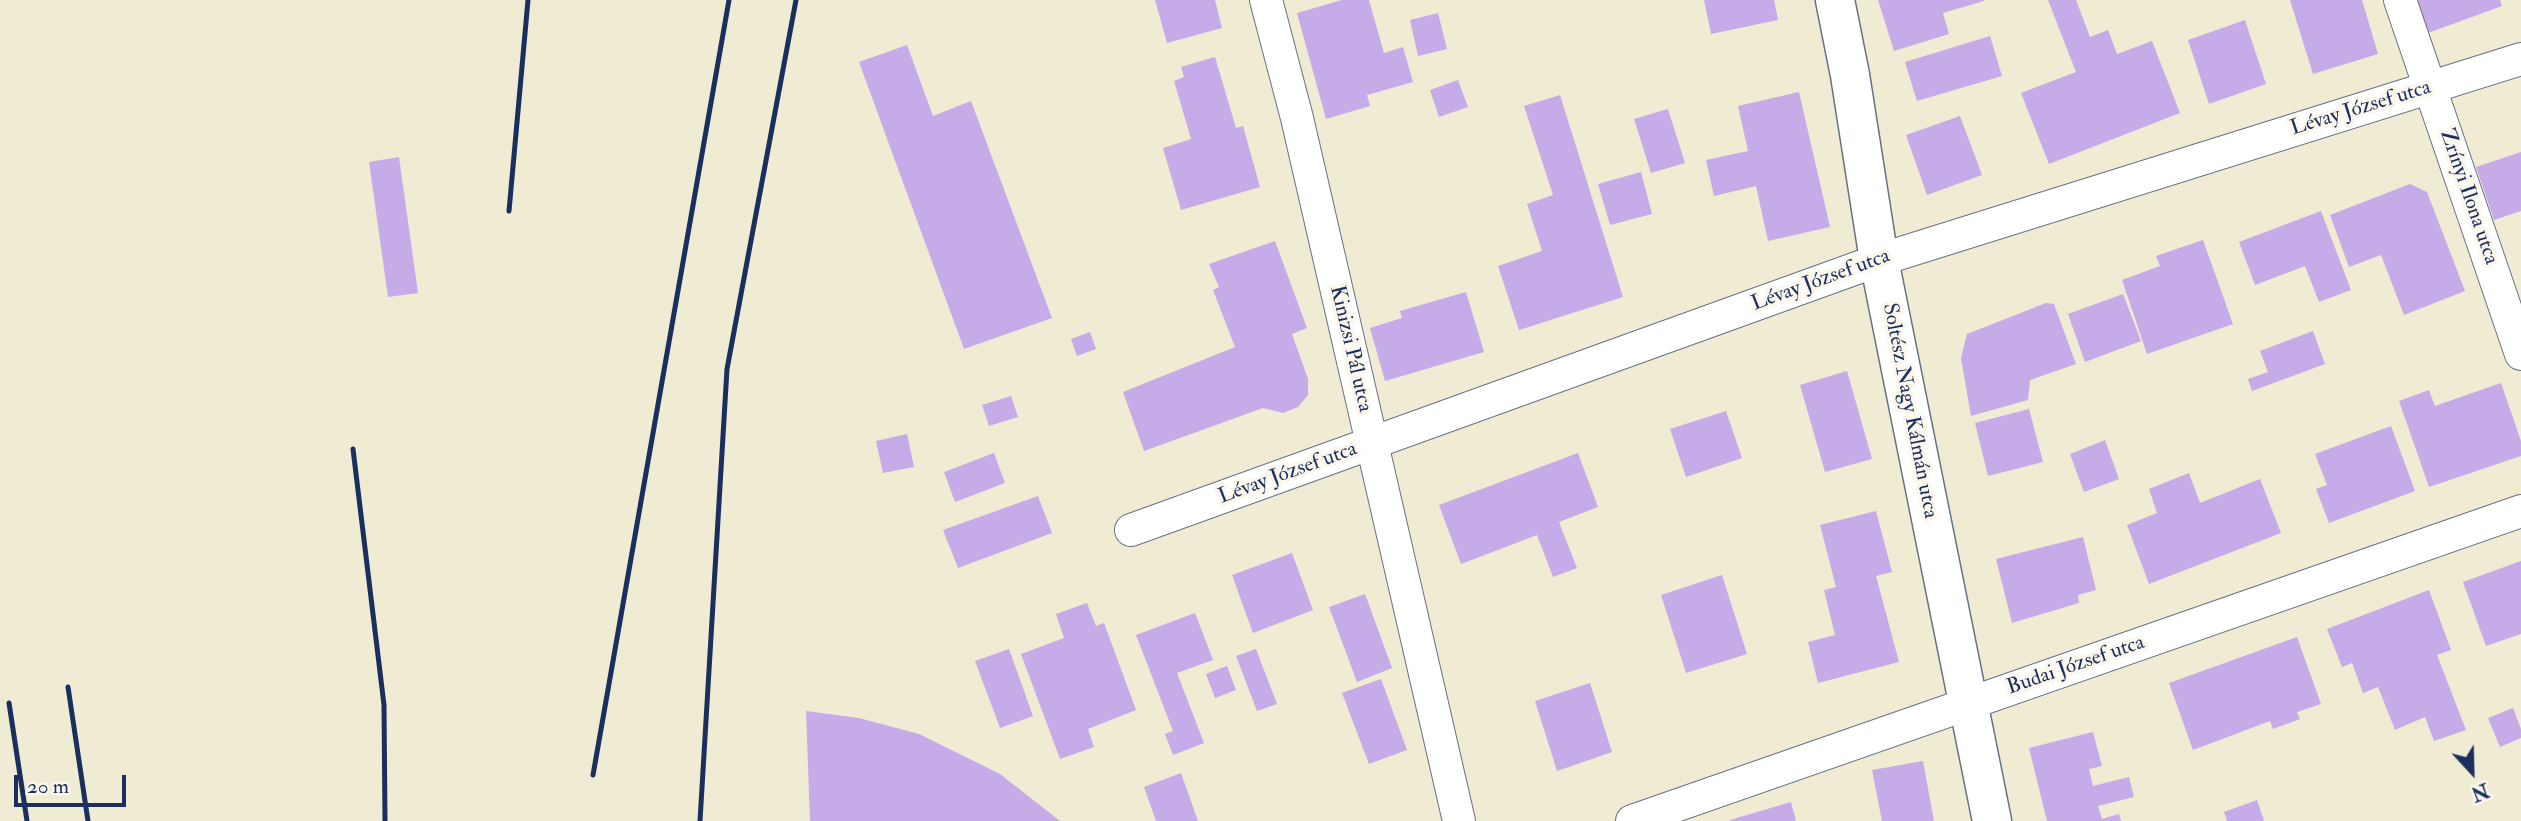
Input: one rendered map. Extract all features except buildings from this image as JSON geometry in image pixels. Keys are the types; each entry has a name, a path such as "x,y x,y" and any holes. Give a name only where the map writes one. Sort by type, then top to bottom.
{"street":[{"name":"Kinizsi Pál utca","path":"1266,0 1297,118 1459,821"},
{"name":"Soltész Nagy Kálmán utca","path":"1835,0 1850,75 1879,260 1992,821"},
{"name":"Zrínyi Ilona utca","path":"2400,0 2521,354"},
{"name":"Lévay József utca","path":"1131,530 1879,260 2521,59"},
{"name":"Budai József utca","path":"1632,821 2521,511"}],"railway":[{"path":"509,211 528,0"},
{"path":"593,775 729,0"},
{"path":"700,821 727,369 796,0"},
{"path":"353,449 384,705 385,821"},
{"path":"68,687 88,821"},
{"path":"9,703 27,821"}]}
